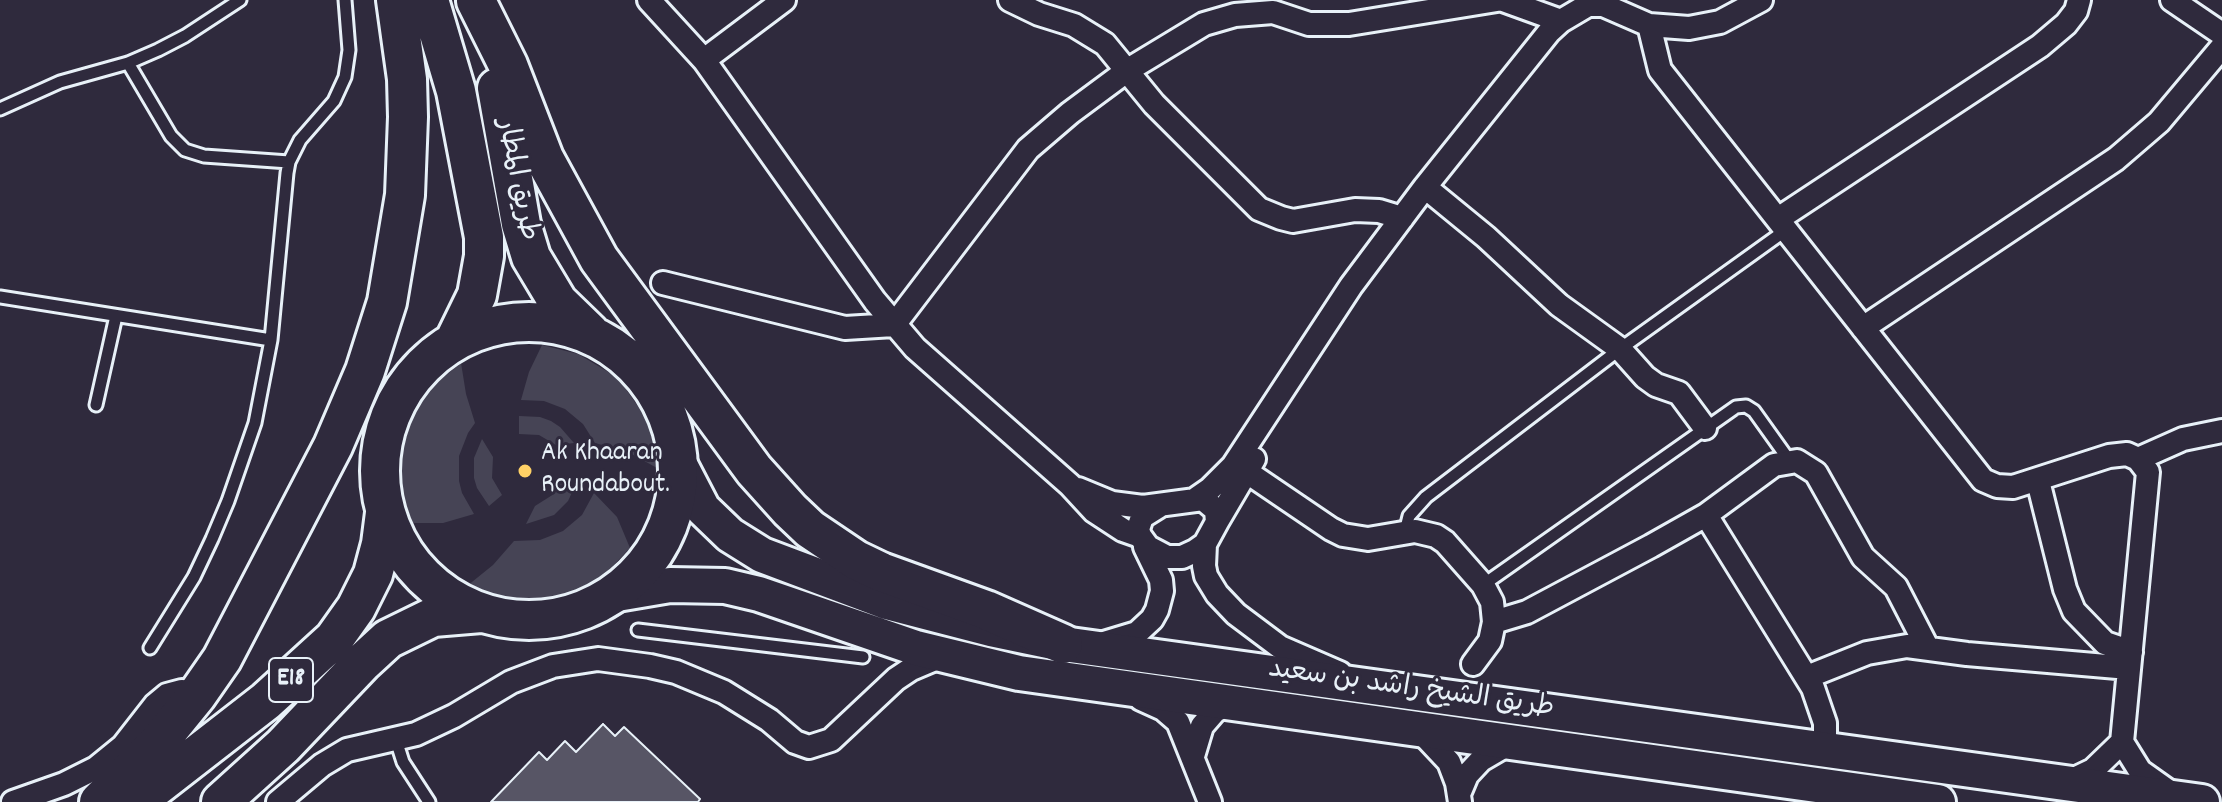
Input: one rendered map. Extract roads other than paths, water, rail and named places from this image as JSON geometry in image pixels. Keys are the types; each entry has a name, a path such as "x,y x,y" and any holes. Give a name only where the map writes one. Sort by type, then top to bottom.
{"highway":[{"path":"99,802 150,751 197,695 240,628 352,405 377,337 401,231 408,156 407,79 396,0"},
{"name":"طريق المطار","path":"429,0 456,91 484,237 477,295 454,342"},
{"path":"476,0 503,54 550,170 593,248 754,470 790,510 810,529 856,560 1076,645"},
{"name":"طريق المطار","path":"476,0 499,100 525,241 547,288 570,316 597,339"},
{"path":"525,322 562,326 597,339 628,360 653,388 670,422 677,459 675,499 663,536 640,569 611,595 576,613 548,619 519,620 481,613 449,598 421,575 399,546 385,513 379,474 384,434 399,397 417,373 454,342 489,328 525,322"},
{"name":"E18","path":"136,802 266,701 334,639 356,608 373,574 385,513"},
{"name":"E18","path":"221,802 283,746 388,639 433,617 481,613"}],"main road":[{"name":"طريق الشيخ راشد بن سعيد","path":"677,459 703,509 730,535 762,555 887,602 991,629 1076,645 2190,800"},
{"name":"طريق الشيخ راشد بن سعيد","path":"611,595 658,586 707,584 751,591 830,636 870,646 944,655 1019,673 1938,802"}],"street":[{"path":"649,0 704,60 894,325 937,370 1070,485 1094,511 1141,539 1160,555 1175,558 1205,544"},
{"path":"704,60 784,0"},
{"path":"1010,0 1091,33 1105,44 1169,119 1250,201 1270,214 1293,221 1367,210 1402,218"},
{"path":"663,283 845,328 894,325 1028,149 1128,70 1204,24 1235,15 1273,12 1309,24 1349,24 1497,0"},
{"path":"1503,0 1561,21"},
{"path":"1070,485 1112,503 1158,507 1197,498 1210,489 1233,466 1334,311 1425,187 1549,32 1573,11 1603,2 1649,25 1689,28 1720,22 1761,0"},
{"path":"1782,224 2040,46 2066,24 2076,11 2079,0"},
{"path":"2172,0 2222,34"},
{"path":"1649,25 1660,70 1983,480 1997,486 2013,487 2109,456 2127,454 2138,459 2148,472 2122,742 2140,771 2190,800"},
{"path":"1863,328 2116,159 2159,122 2222,47"},
{"path":"1425,187 1486,237 1559,305 1620,349 1645,377 1684,397 1705,428"},
{"path":"1286,389 1247,472 1205,544 1204,566 1211,585 1250,626 1296,655 1370,685"},
{"path":"2138,459 2183,439 2222,431"},
{"path":"1494,622 1527,612 1706,515 1767,469 1789,460 1804,463 1816,473 1863,557 1896,587 1927,647"},
{"path":"1247,472 1343,535 1368,539 1405,532 1426,533 1445,542 1483,585 1492,602 1494,622 1490,641 1473,664"},
{"path":"2038,481 2065,589 2074,611 2105,643 2130,660"},
{"path":"1197,498 1213,505 1217,522"},
{"path":"1076,645 1137,633 1152,619 1162,591 1161,580 1138,529 1142,517 1158,507"},
{"path":"1706,515 1807,677 1822,711 1825,749"},
{"path":"870,646 888,652 888,682 883,691"},
{"path":"1807,677 1867,653 1898,646 1967,654 2130,660"},
{"path":"278,802 334,756 360,746 396,740 445,721 511,682 575,661 598,659 637,663 701,681 747,705 795,742 809,747 831,740 911,669 944,655"},
{"path":"1120,687 1171,714 1183,731 1210,802"},
{"path":"13,802 64,784 96,768 123,746 155,705 167,695 182,691 197,695"},
{"path":"1193,756 1202,726 1215,711 1232,702"},
{"path":"1416,728 1449,762 1459,798"},
{"path":"1459,798 1467,775 1481,760 1515,741"},
{"path":"2068,782 2093,770 2122,742"}],"lane":[{"path":"0,109 24,95 60,82 128,63 185,36 240,0"},
{"path":"150,648 194,577 228,501 255,423 271,340 289,162 300,140 334,101 345,77 349,50 345,0"},
{"path":"128,63 171,136 185,150 204,156 289,162"},
{"path":"1405,532 1409,516 1426,497 1782,224"},
{"path":"0,297 271,340"},
{"path":"96,405 116,316"},
{"path":"1483,585 1736,407 1746,406 1754,411 1789,460"},
{"path":"638,630 830,636"},
{"path":"396,740 403,762 429,802"}],"place":[{"name":"Ak Khaaran Roundabout.","path":"525,471"}]}
